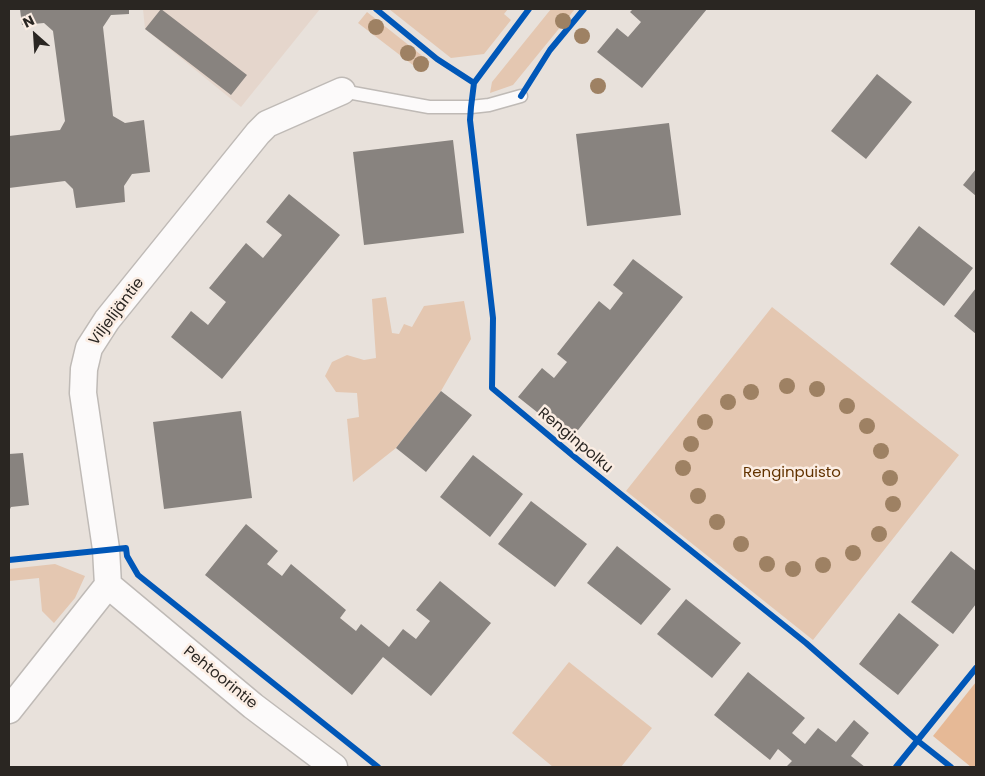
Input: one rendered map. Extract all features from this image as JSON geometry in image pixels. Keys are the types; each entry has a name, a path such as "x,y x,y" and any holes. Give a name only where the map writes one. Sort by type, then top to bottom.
{"street":[{"name":"Viljelijäntie","path":"108,585 106,549 83,393 84,369 89,348 107,320 258,133 267,124 342,91"},
{"path":"9,710 108,585"},
{"name":"Pehtoorintie","path":"108,585 253,706 334,767"}],"lane":[{"path":"342,91 429,107 489,105 522,96"}],"shaded area":[{"path":"143,9 320,9 241,107 145,29"},
{"path":"976,682 976,767 971,767 933,736"}],"green space":[{"path":"389,9 508,9 504,14 511,20 484,54 451,58"},
{"path":"551,9 575,9 513,85 490,93 492,82"},
{"path":"367,12 430,62 422,72 358,23"},
{"path":"386,297 392,333 399,334 404,324 412,327 424,306 464,301 471,339 441,391 396,448 353,482 347,419 359,417 357,393 336,392 325,376 332,362 347,355 364,360 376,358 372,299"},
{"name":"Renginpuisto","path":"772,307 959,455 813,640 626,491"},
{"path":"55,564 85,576 75,598 54,623 42,611 39,578 9,581 9,569"},
{"path":"569,662 652,728 621,767 553,767 512,733"}],"building":[{"path":"20,9 129,9 129,14 111,15 103,27 113,116 125,123 144,120 150,172 132,174 124,186 125,202 76,208 73,189 65,181 9,188 9,136 60,130 65,121 53,31 44,23 22,25"},
{"path":"161,9 247,75 231,95 145,29"},
{"path":"633,9 707,9 642,88 597,52 617,28 628,37 641,22 630,12"},
{"path":"877,74 912,102 866,159 831,131"},
{"path":"669,123 681,215 587,226 576,134"},
{"path":"453,140 464,233 364,245 353,152"},
{"path":"976,169 976,196 963,185"},
{"path":"289,194 340,235 222,379 171,337 191,311 208,325 226,302 209,288 246,243 263,258 282,235 266,222"},
{"path":"919,226 973,268 944,306 890,264"},
{"path":"633,259 683,297 571,439 518,397 542,368 554,378 567,362 557,354 599,301 610,310 623,293 613,285"},
{"path":"976,288 976,334 954,316"},
{"path":"441,391 472,415 426,472 396,448"},
{"path":"241,411 252,498 164,509 153,422"},
{"path":"23,453 29,505 11,507 9,511 9,454"},
{"path":"473,455 523,494 490,537 440,497"},
{"path":"531,501 587,544 555,587 498,544"},
{"path":"246,524 278,551 267,564 282,576 291,564 346,610 340,618 356,631 361,624 389,647 403,629 416,639 430,621 416,610 440,581 491,623 431,696 383,657 352,695 205,575"},
{"path":"617,546 671,589 641,625 587,583"},
{"path":"951,551 976,571 976,604 953,634 911,602"},
{"path":"686,599 741,643 712,678 657,634"},
{"path":"899,613 939,645 898,695 859,664"},
{"path":"748,672 805,718 792,733 805,744 818,728 836,742 854,720 869,733 851,756 865,767 786,767 792,761 778,749 770,760 714,715"}],"cycle path":[{"path":"376,9 437,59 474,83"},
{"name":"Renginpolku","path":"529,9 474,83 471,107 470,120 493,318 492,388 577,459 806,643 918,741 951,767"},
{"path":"521,96 550,50 584,9"},
{"path":"9,560 126,548 127,556 138,575 378,767"},
{"path":"896,767 976,668"}]}
